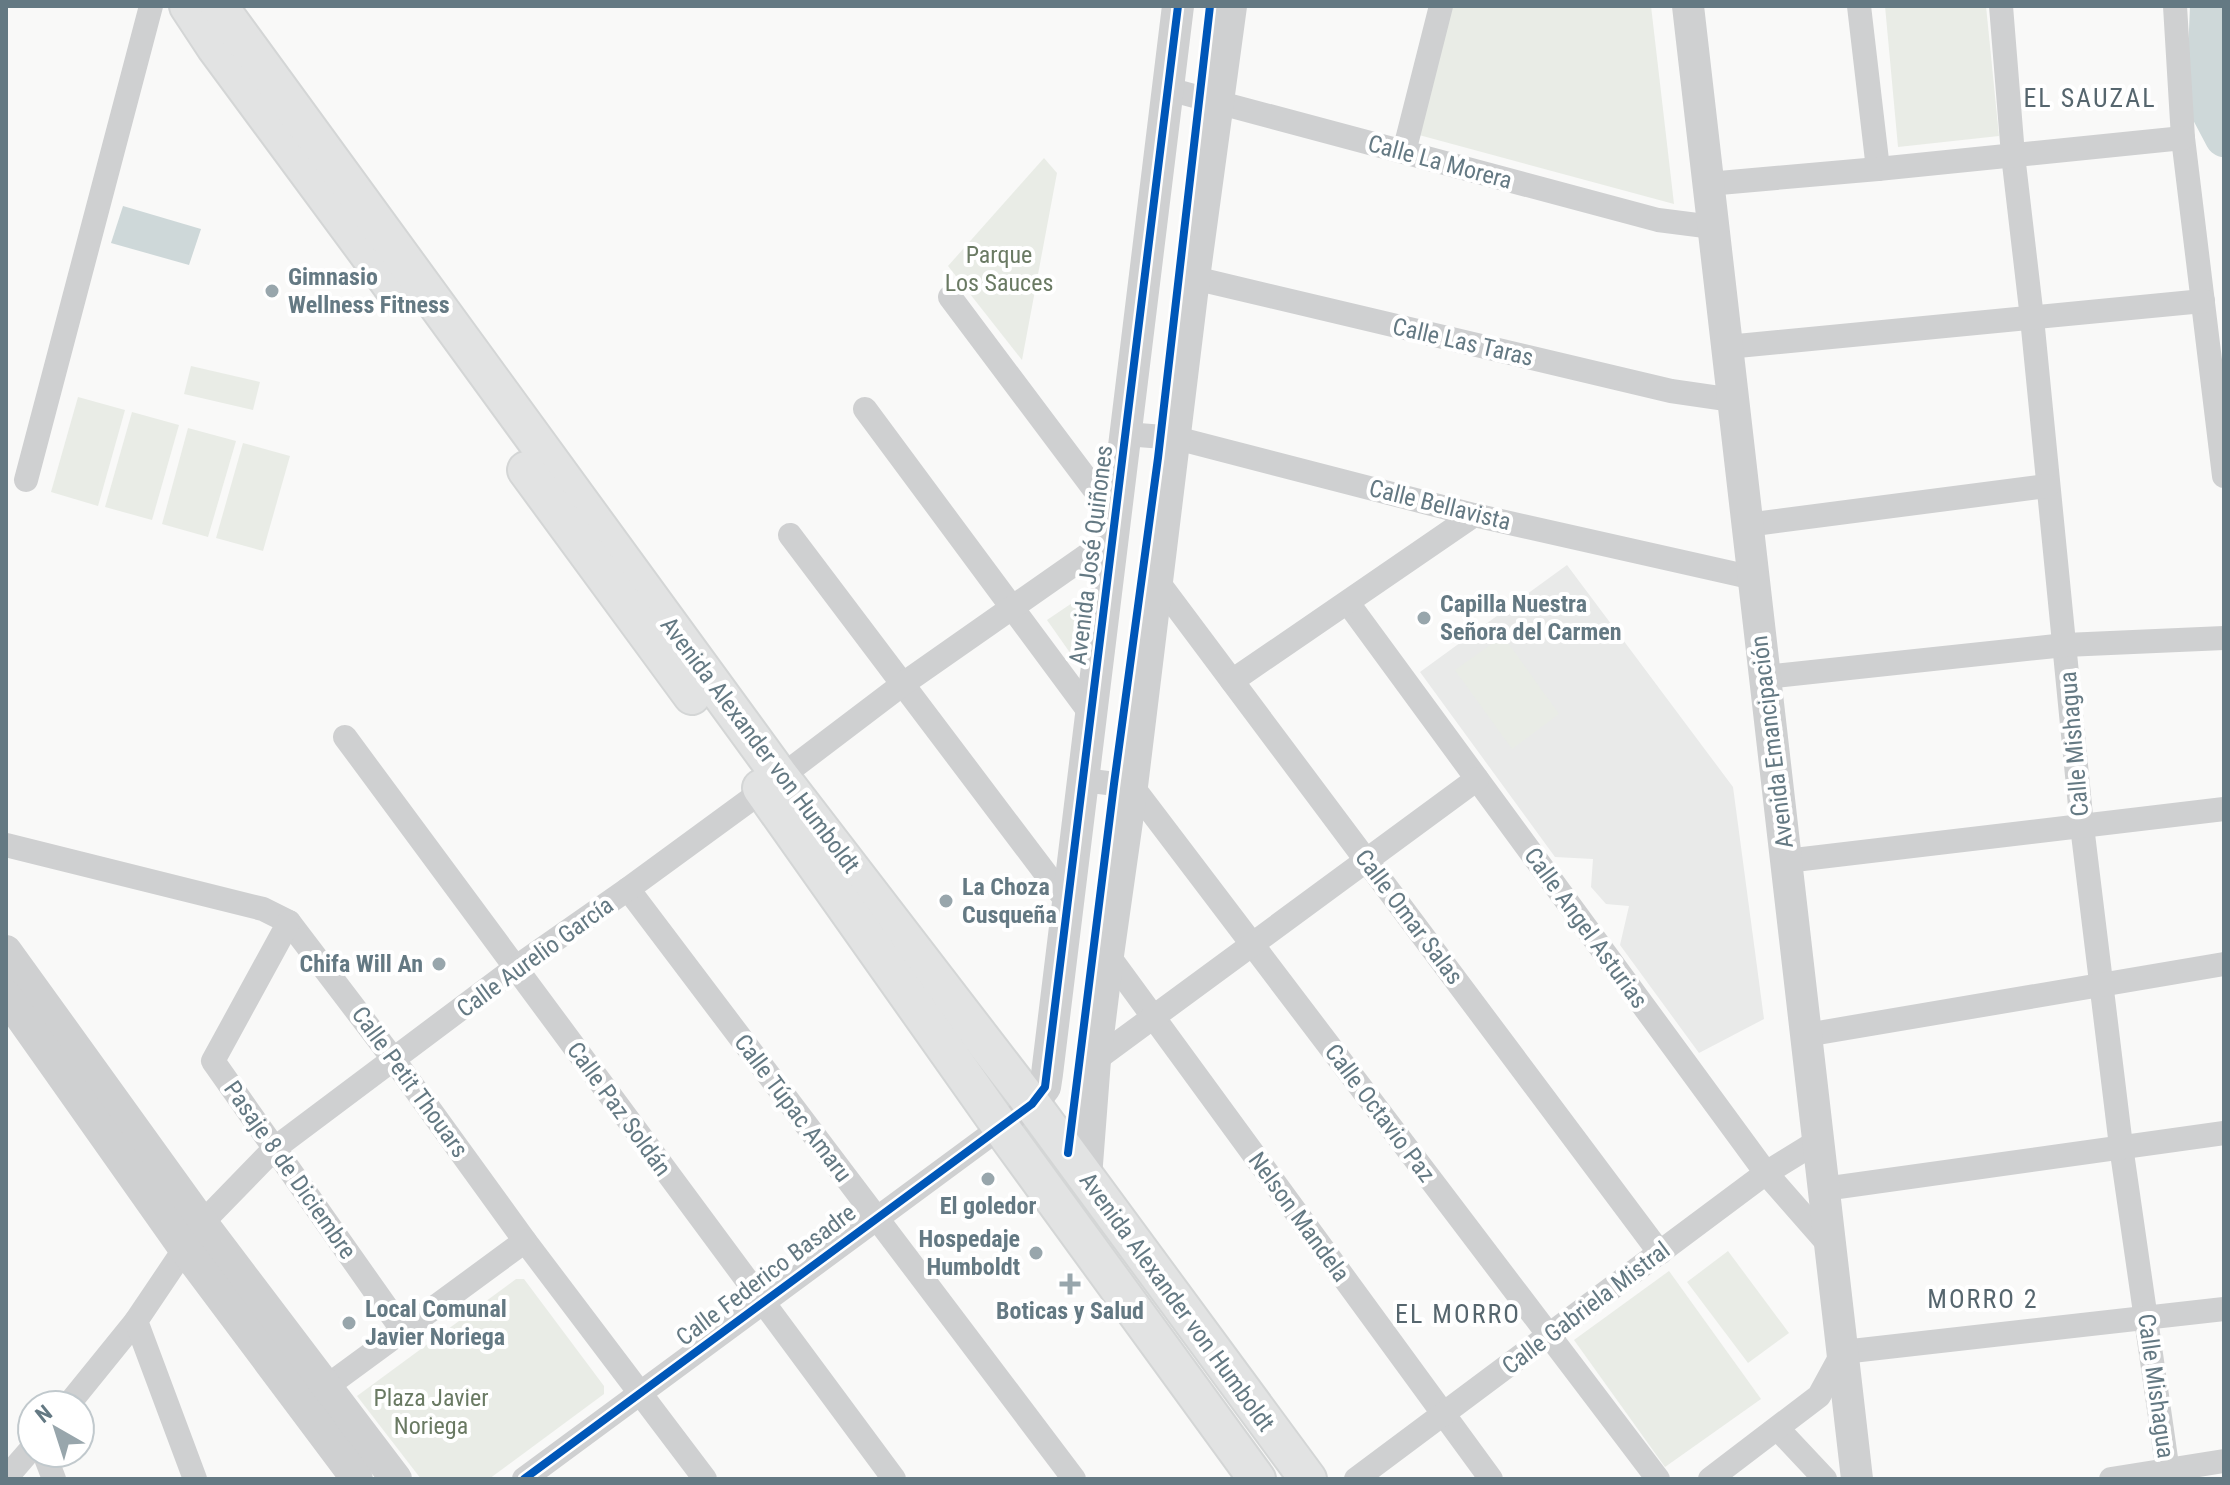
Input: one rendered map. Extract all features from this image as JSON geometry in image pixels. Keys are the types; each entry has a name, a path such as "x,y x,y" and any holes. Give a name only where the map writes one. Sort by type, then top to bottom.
{"main road":[{"name":"Avenida Alexander von Humboldt","path":"188,6 215,47 460,358"},
{"name":"Avenida Alexander von Humboldt","path":"219,6 460,358 771,783 1000,1126 1257,1479"},
{"name":"Avenida Alexander von Humboldt","path":"771,783 1032,1104 1308,1479"}],"street":[{"path":"26,480 151,6"},
{"name":"Avenida José Quiñones","path":"1032,1104 1045,1087 1178,6"},
{"path":"1086,1177 1095,1060 1108,955 1231,6"},
{"path":"1404,152 1441,6"},
{"name":"Avenida Emancipación","path":"1688,6 1857,1479"},
{"path":"1859,6 1878,169"},
{"name":"Calle Mishagua","path":"2001,6 2013,155 2100,985 2169,1474"},
{"path":"2175,6 2183,138 2224,476"},
{"name":"Calle La Morera","path":"1168,89 1658,220 1713,227"},
{"path":"1708,184 2183,138"},
{"name":"Calle Las Taras","path":"1194,278 1671,391 1733,400"},
{"path":"950,297 1114,527"},
{"path":"1727,347 2203,301"},
{"path":"865,409 1091,714"},
{"name":"Calle Bellavista","path":"1126,434 1176,438 1474,515 1754,578"},
{"path":"1747,525 2047,486"},
{"path":"1232,681 1474,515"},
{"name":"Calle Aurelio García","path":"81,1389 136,1321 193,1236 275,1148 903,684 1013,608 1114,527"},
{"path":"790,535 1068,903"},
{"name":"Calle Omar Salas","path":"1158,582 1660,1253"},
{"name":"Calle Angel Asturias","path":"1348,603 1766,1173 1830,1246"},
{"path":"1765,677 2065,645 2224,638"},
{"name":"Calle Paz Soldán","path":"345,737 894,1479"},
{"path":"1095,1060 1477,779"},
{"path":"1083,780 1132,786"},
{"name":"Calle Octavio Paz","path":"1132,786 1658,1479"},
{"path":"1786,861 2224,809"},
{"name":"Calle Petit Thouars","path":"6,845 263,909 289,922 705,1479"},
{"name":"Calle Túpac Amaru","path":"628,889 1074,1479"},
{"name":"Pasaje 8 de Diciembre","path":"289,922 213,1061 403,1331"},
{"path":"6,951 357,1479"},
{"name":"Nelson Mandela","path":"1108,955 1491,1479"},
{"path":"1806,1035 2224,964"},
{"path":"6,996 193,1236 326,1387 396,1479"},
{"name":"Calle Federico Basadre","path":"524,1479 1032,1104"},
{"path":"1824,1189 2224,1133"},
{"name":"Calle Gabriela Mistral","path":"1356,1479 1766,1173 1818,1141"},
{"path":"326,1387 525,1241"},
{"path":"1710,1479 1819,1396 1843,1352 2224,1309"},
{"path":"136,1321 195,1479"},
{"path":"1778,1429 1825,1479"},
{"path":"2111,1479 2169,1474 2224,1461"}],"shaded area":[{"path":"123,206 201,229 189,265 111,243"},
{"path":"1567,565 1733,787 1764,1019 1699,1053 1620,945 1629,906 1606,904 1591,887 1593,859 1555,857 1420,672"}],"green space":[{"path":"1451,6 1651,6 1674,204 1419,135"},
{"path":"1885,6 1986,6 1999,136 1898,147"},
{"name":"Parque Los Sauces","path":"1044,158 1057,173 1022,360 948,266"},
{"path":"191,366 260,382 253,410 184,394"},
{"path":"78,397 125,410 98,506 51,492"},
{"path":"132,412 179,425 152,520 105,507"},
{"path":"188,428 236,441 208,537 162,524"},
{"path":"243,443 290,456 263,551 216,538"},
{"path":"1081,597 1085,601 1078,654 1073,657 1047,620"},
{"path":"1503,636 1559,714 1512,749 1455,670"},
{"path":"1728,1251 1789,1333 1748,1363 1687,1282"},
{"path":"1669,1271 1761,1399 1665,1467 1574,1340"},
{"name":"Plaza Javier Noriega","path":"516,1279 524,1279 604,1386 604,1394 489,1479 421,1479 357,1396"}],"waterway":[{"path":"2209,6 2205,102 2224,138"}],"cycle path":[{"path":"524,1479 1032,1104 1045,1087 1178,6"},
{"path":"1068,1153 1158,458 1210,6"}],"place":[{"name":"Gimnasio Wellness Fitness","path":"272,291"},
{"name":"Capilla Nuestra Señora del Carmen","path":"1424,618"},
{"name":"La Choza Cusqueña","path":"946,901"},
{"name":"Chifa Will An","path":"439,964"},
{"name":"El goledor","path":"988,1179"},
{"name":"Hospedaje Humboldt","path":"1036,1253"},
{"name":"Boticas y Salud","path":"1070,1284"},
{"name":"Local Comunal Javier Noriega","path":"349,1323"}],"district":[{"name":"EL SAUZAL","path":"2090,98"},
{"name":"MORRO 2","path":"1983,1299"},
{"name":"EL MORRO","path":"1458,1314"}]}
